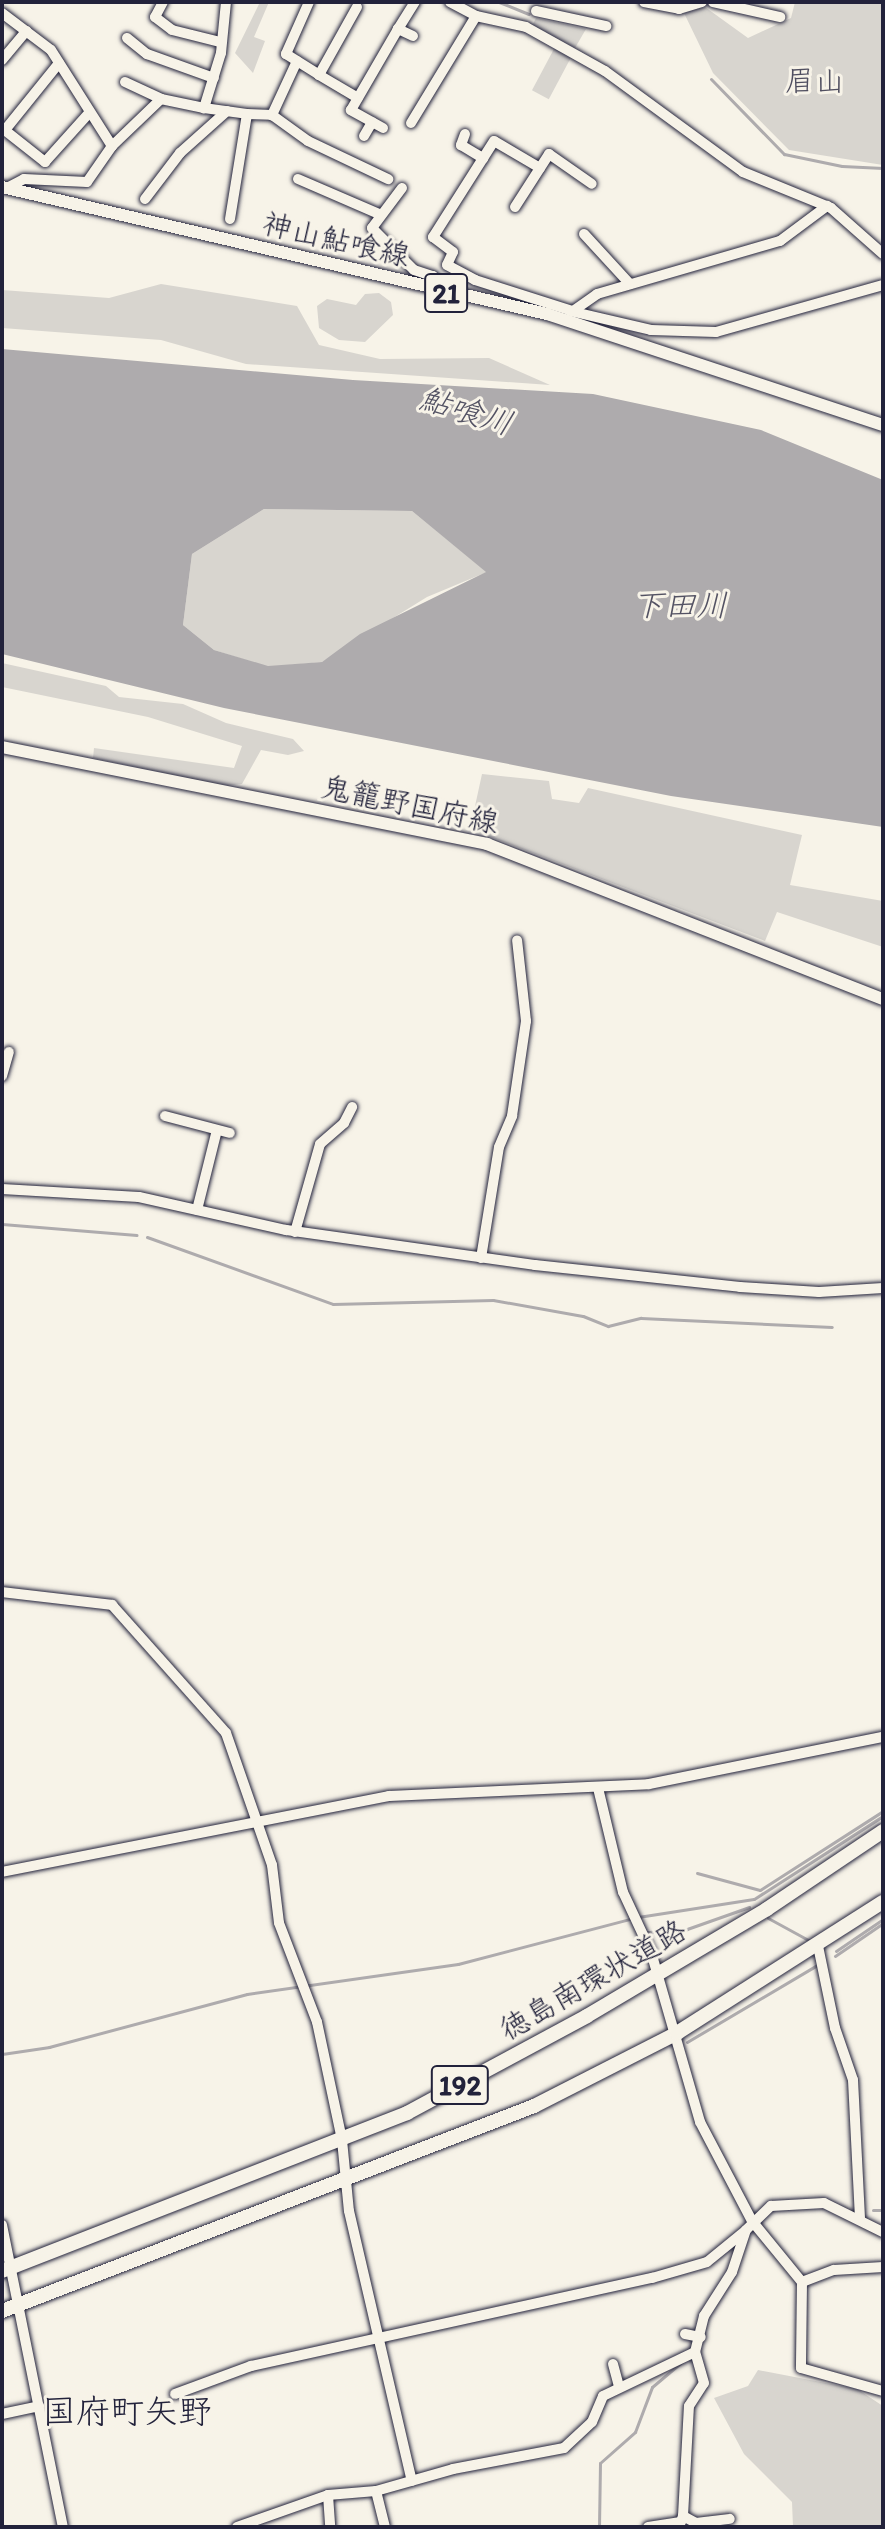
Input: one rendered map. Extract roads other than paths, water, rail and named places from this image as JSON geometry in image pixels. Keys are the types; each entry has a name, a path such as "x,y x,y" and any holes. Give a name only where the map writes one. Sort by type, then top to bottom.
{"highway":[{"name":"徳島南環状道路","path":"6,2270 342,2140 497,2066 656,1974 883,1831"},
{"name":"192","path":"2,2311 534,2106 677,2033 883,1902"}],"main road":[{"name":"神山鮎喰線","path":"4,187 547,314 883,425"},
{"name":"鬼籠野国府線","path":"2,747 487,844 883,999"}],"street":[{"path":"163,2 155,17 172,30 220,42"},
{"path":"204,108 214,78 226,2"},
{"path":"309,2 286,54 358,98"},
{"path":"383,128 351,110 415,2"},
{"path":"450,2 476,16 526,27 605,71 743,172 827,206 883,254"},
{"path":"644,2 679,9 702,2"},
{"path":"713,2 780,17"},
{"path":"526,27 539,6 606,26"},
{"path":"319,75 332,62 353,22 357,7"},
{"path":"2,13 59,63 112,146"},
{"path":"411,123 419,101 445,58 476,16"},
{"path":"398,29 413,36"},
{"path":"2,60 26,31"},
{"path":"127,38 147,54 214,78"},
{"path":"272,115 297,61"},
{"path":"59,63 4,129 45,162 90,112"},
{"path":"125,82 161,99 204,108 272,115 308,141 388,179"},
{"path":"4,187 24,179 87,182 112,146 161,99"},
{"path":"145,199 180,153 227,111"},
{"path":"230,219 247,114"},
{"path":"364,136 372,122"},
{"path":"465,134 461,145 483,158"},
{"path":"540,168 494,141 433,237 453,252 447,265 475,280 573,311 651,330 716,332 883,285"},
{"path":"515,207 549,154 592,184"},
{"path":"298,179 379,214"},
{"path":"402,188 391,206 379,214 372,228 414,270 433,276 450,293"},
{"path":"547,314 573,311 597,294 780,241 827,206"},
{"path":"584,234 630,284"},
{"path":"481,1258 499,1147 512,1116 526,1021 517,940"},
{"path":"2,1076 9,1052"},
{"path":"295,1232 320,1144 344,1123 352,1107"},
{"path":"165,1116 230,1133"},
{"path":"197,1210 217,1130"},
{"path":"2,1189 85,1191 197,1210 295,1232 481,1258 819,1292 883,1288"},
{"path":"2,1592 112,1605 226,1733 272,1865 279,1923 317,2022 342,2140 344,2180 412,2481"},
{"path":"2,1872 389,1796 649,1784 883,1737"},
{"path":"598,1788 623,1892 636,1918 677,2033 700,2122 749,2226 802,2282 801,2368 883,2391"},
{"path":"818,1946 835,2028 853,2080 860,2218"},
{"path":"175,2394 251,2366 666,2274 707,2262 771,2206 824,2203 860,2218 883,2232"},
{"path":"2,2225 6,2270 17,2306 63,2527"},
{"path":"648,2527 681,2522 689,2406 704,2383 695,2352 704,2316 732,2272 749,2226"},
{"path":"802,2282 834,2270 883,2267"},
{"path":"685,2334 701,2337"},
{"path":"237,2527 328,2495 376,2491 484,2462 553,2454 592,2422 603,2396 619,2387 651,2377 695,2352"},
{"path":"613,2364 619,2387"},
{"path":"2,2414 39,2406"},
{"path":"376,2491 385,2527"},
{"path":"328,2495 330,2527"},
{"path":"683,2516 696,2523 730,2519"}],"water":[{"name":"下田川","path":"2,349 353,380 593,394 761,430 883,480 883,827 671,796 224,708 2,654","holes":["264,509 412,511 486,572 360,634 322,662 268,666 214,650 183,625 192,554"]}],"waterway":[{"path":"499,2 529,14"},
{"path":"711,79 784,154 842,166 883,168"},
{"path":"2,1224 137,1235"},
{"path":"147,1237 333,1304 493,1300 583,1316 608,1326 641,1318 832,1327"},
{"path":"697,1873 760,1890 883,1811"},
{"path":"638,1917 754,1899 883,1816"},
{"path":"648,1932 687,1929 749,1907"},
{"path":"768,1918 810,1941"},
{"path":"2,2054 49,2047 247,1994 458,1964 630,1919"},
{"path":"836,1951 883,1919"},
{"path":"835,1956 883,1923"},
{"path":"687,2042 817,1965"},
{"path":"873,2210 883,2210"},
{"path":"599,2527 600,2463 635,2432 652,2387 682,2362"}],"district":[{"name":"国府町矢野","path":"127,2412"}],"park label":[{"name":"眉山","path":"815,81"}],"water label":[{"name":"鮎喰川","path":"466,411"}]}
